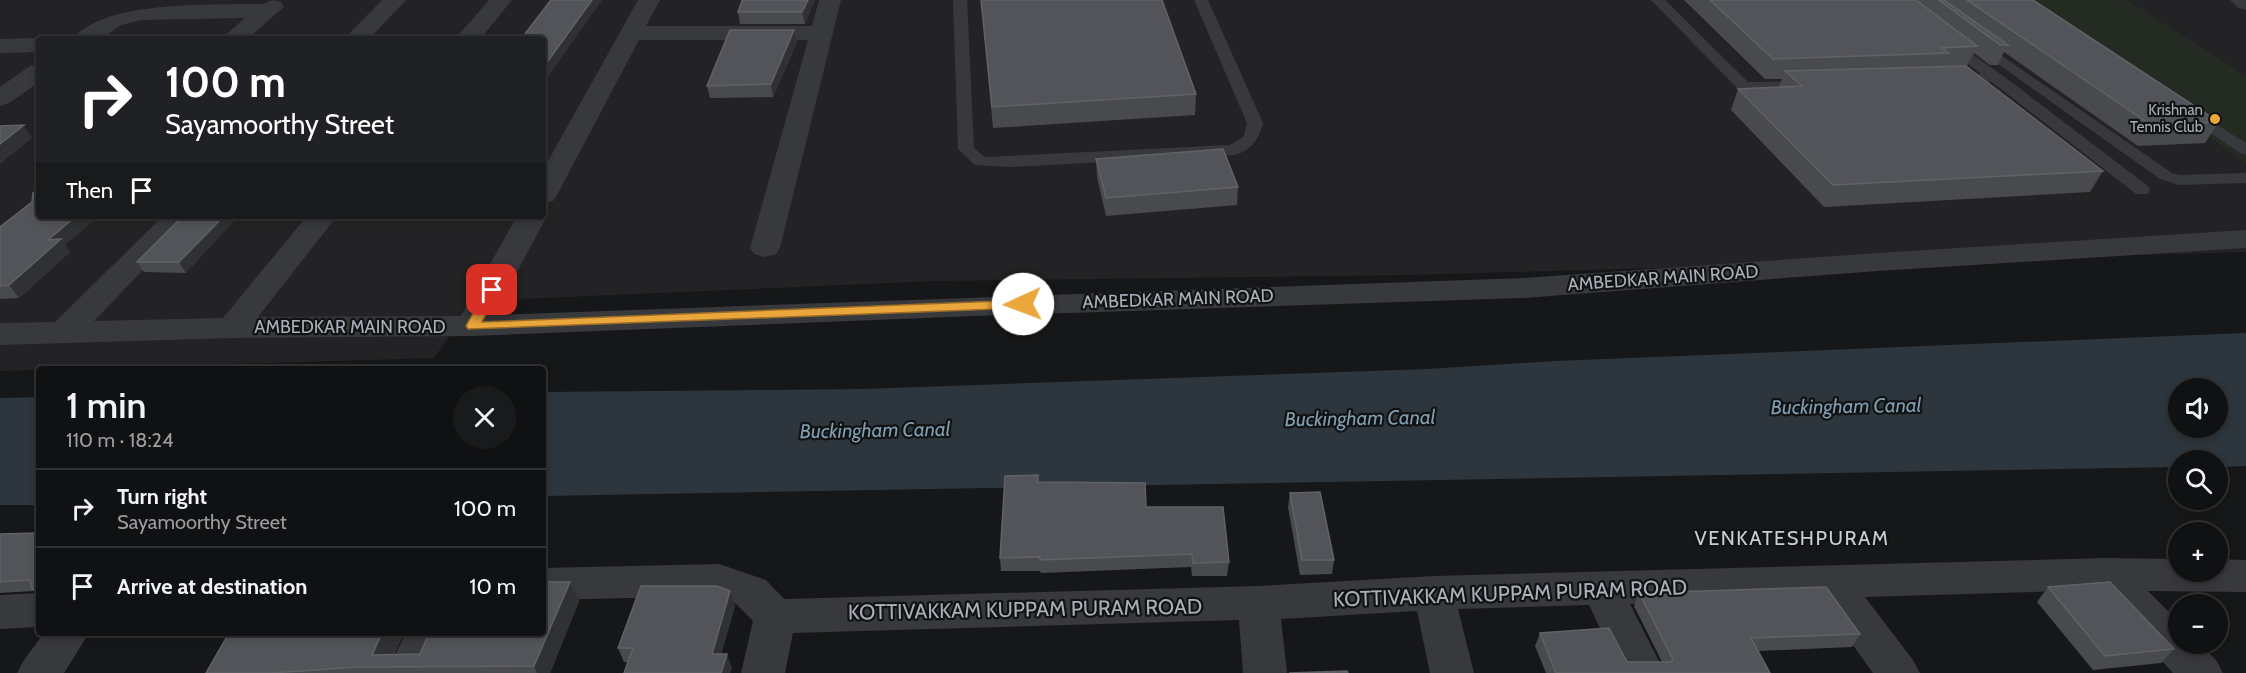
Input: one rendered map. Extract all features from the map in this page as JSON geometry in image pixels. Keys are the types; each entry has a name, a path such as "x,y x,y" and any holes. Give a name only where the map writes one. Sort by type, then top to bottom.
{"street":[{"path":"359,36 395,0"},
{"path":"470,36 501,0"},
{"path":"546,189 649,0"},
{"path":"765,248 830,0"},
{"path":"2241,0 2246,3"},
{"path":"89,36 113,20 141,13 274,6"},
{"path":"237,36 274,6"},
{"path":"630,33 821,33"},
{"path":"0,46 36,45"},
{"path":"0,98 36,73"},
{"path":"64,332 177,219"},
{"path":"232,328 320,219"},
{"path":"472,326 530,219"},
{"name":"AMBEDKAR MAIN ROAD","path":"0,334 232,328 472,326 987,305 1523,288 1878,262 2246,239"},
{"path":"2106,574 2201,673"},
{"name":"KOTTIVAKKAM KUPPAM PURAM ROAD","path":"775,616 1259,603 1434,593 2106,574 2246,576"},
{"path":"546,584 719,580 751,592 775,616 763,673"},
{"path":"1830,582 1898,673"},
{"path":"1601,588 1643,673"},
{"path":"1434,593 1452,673"},
{"path":"1259,603 1264,673"},
{"path":"0,612 36,610"},
{"path":"39,673 66,636"},
{"path":"408,673 426,636"}],"lane":[{"path":"960,0 966,149 981,162 1234,150 1251,138 1255,123 1201,0"},
{"path":"1658,0 1744,87 1825,84"},
{"path":"1966,34 2166,176 2179,180 2246,178"},
{"path":"1940,35 2142,190"},
{"path":"1939,80 1997,78"},
{"path":"2177,104 2246,150"}],"shaded area":[{"path":"0,0 2246,0 2246,252 1408,275 933,281 475,301 434,358 167,366 36,366 36,370 0,371"},
{"name":"Krishnan Tennis Club","path":"2014,0 2127,0 2246,76 2246,163"}],"water":[{"name":"Buckingham Canal","path":"2246,333 2246,466 2228,467 2228,450 2168,450 2168,467 546,496 546,392 862,389 1427,369 1555,361"},
{"path":"36,397 36,505 0,505 0,398"}],"building":[{"path":"551,0 592,0 546,64 546,36 523,36"},
{"path":"808,0 802,12 738,12 742,1"},
{"path":"981,0 1162,0 1196,94 992,107"},
{"path":"1710,0 1916,0 1977,46 1942,48 1949,53 1773,59"},
{"path":"1939,0 1944,0 2008,45 2000,45"},
{"path":"1967,0 2033,0 2219,122 2151,125"},
{"path":"730,30 794,30 771,84 707,86"},
{"path":"1966,66 2103,171 1833,185 1738,89 1802,86 1785,71"},
{"path":"24,125 0,144 0,126"},
{"path":"1223,149 1238,187 1106,198 1096,159"},
{"path":"36,190 36,219 72,219 48,240 61,239 9,285 0,286 0,227 32,202 33,193"},
{"path":"180,219 221,219 179,262 137,262"},
{"path":"1038,475 1038,482 1145,483 1146,507 1223,507 1229,562 1193,563 1192,554 1040,560 1040,557 1000,558 1005,476"},
{"path":"1320,492 1334,560 1302,560 1290,493"},
{"path":"36,533 36,589 32,589 30,580 0,582 0,534"},
{"path":"546,582 570,582 534,666 357,667 272,673 206,673 227,636 381,636 372,655 420,654 428,636 546,636"},
{"path":"2110,582 2168,643 2168,650 2105,656 2048,587"},
{"path":"641,586 717,586 730,591 712,654 727,654 721,673 624,673 633,648 618,648"},
{"path":"1826,587 1860,634 1751,638 1770,673 1556,673 1540,633 1609,628 1627,662 1671,662 1673,659 1639,593"},
{"path":"1347,671 1348,673 1289,673"}],"place":[{"name":"Krishnan Tennis Club","path":"2215,119"}],"district":[{"name":"VENKATESHPURAM","path":"1792,538"}],"route":[{"path":"492,290 472,326 1023,304"}]}
